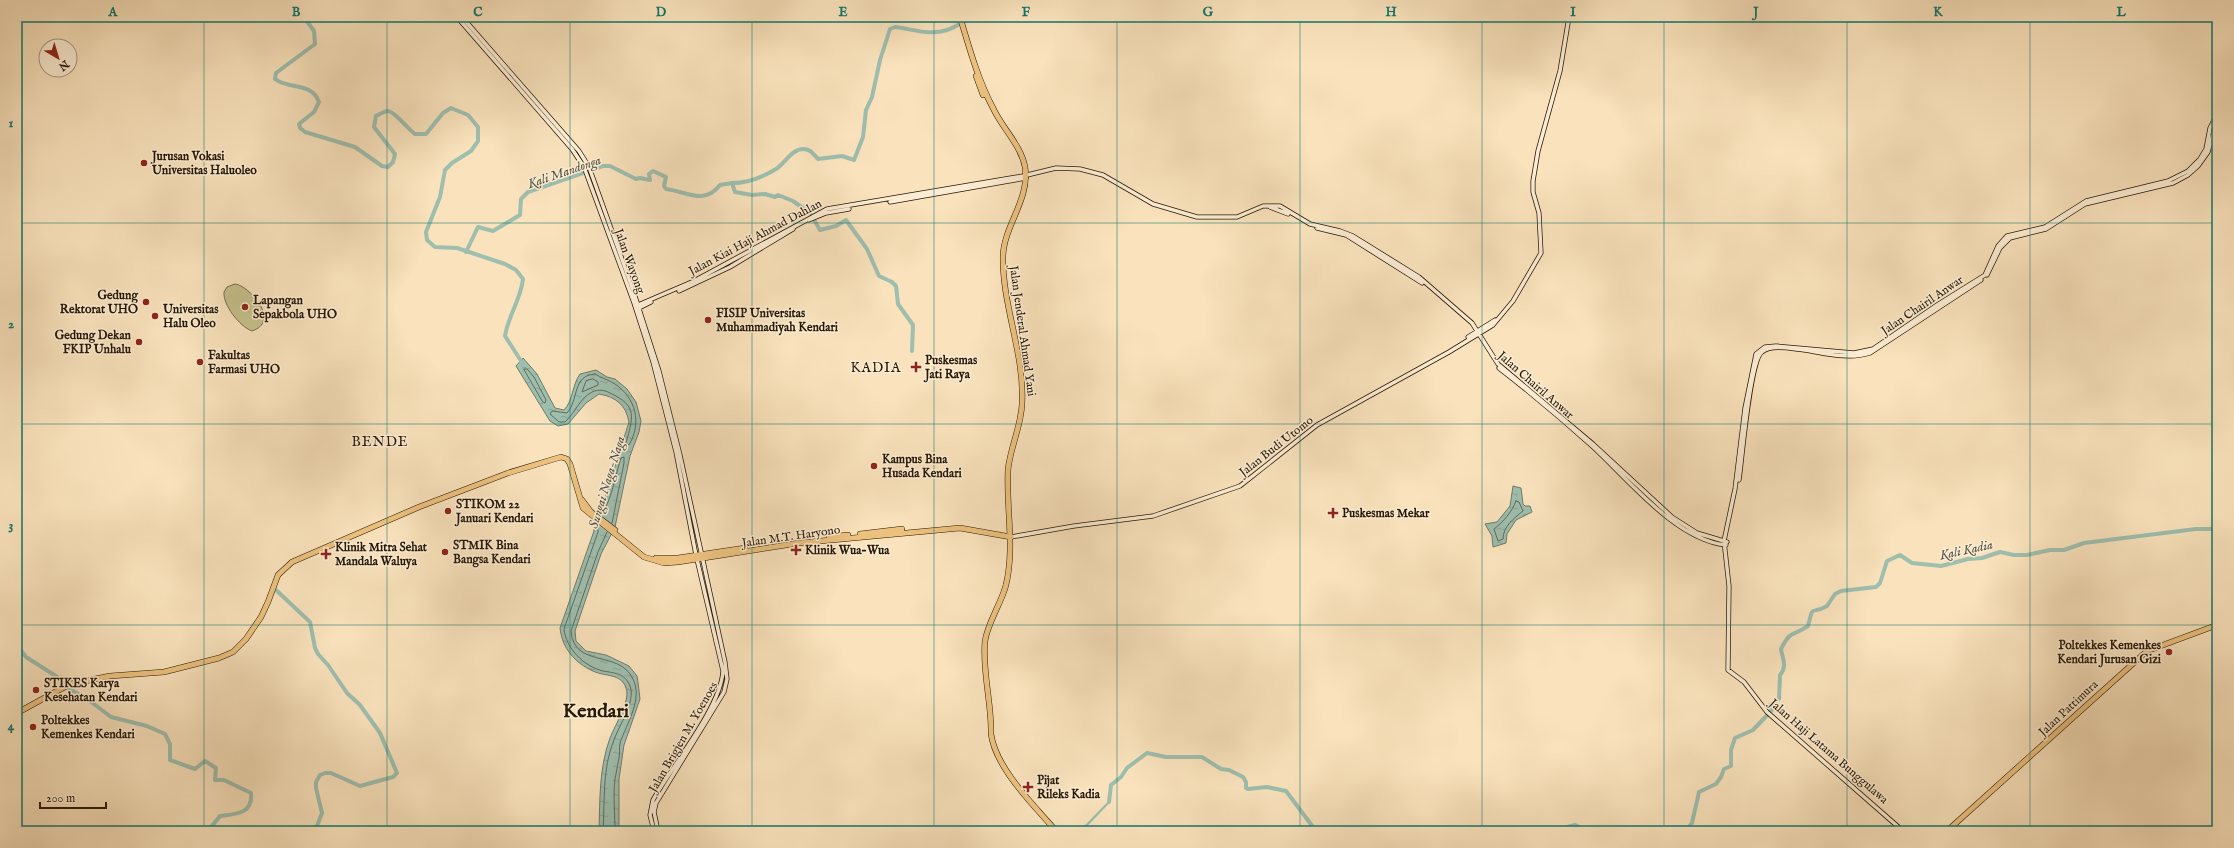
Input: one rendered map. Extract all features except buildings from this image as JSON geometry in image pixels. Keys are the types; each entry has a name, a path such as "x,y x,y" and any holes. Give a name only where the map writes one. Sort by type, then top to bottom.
{"highway":[{"name":"Jalan Jenderal Ahmad Yani","path":"960,20 980,88 995,118 1016,150 1025,177 1022,199 1004,244 1005,294 1020,371 1022,403 1006,475 1010,535 1004,590 986,641 992,742 1002,763 1014,782 1056,831"},
{"name":"Jalan M.T. Haryono","path":"19,711 65,684 110,676 164,672 219,658 235,651 268,602 280,572 292,562 315,550 367,530 417,507 507,470 564,454 572,461 584,504 593,516 644,557 655,561 673,563 699,557 799,543 960,528 1010,535"},
{"name":"Jalan Pattimura","path":"1948,831 2147,651 2217,625"}],"main road":[{"name":"Jalan Wayong","path":"457,17 506,69 579,151 589,167 621,261 650,354 676,452 699,557"},
{"name":"Jalan Wayong","path":"462,17 572,149 587,174 640,306 674,429 699,557"},
{"name":"Jalan Budi Utomo","path":"1010,535 1153,516 1236,488 1252,479 1292,444 1317,425 1446,353 1496,320 1513,301 1541,253 1540,213 1533,192 1533,181 1538,151 1562,59 1569,17"},
{"name":"Jalan Chairil Anwar","path":"1025,177 1052,170 1075,168 1103,175 1153,204 1197,217 1237,217 1263,206 1280,206 1310,224 1340,231 1353,236 1400,264 1466,316 1498,364 1552,407 1678,525 1704,539 1725,544 1740,476 1757,358 1762,352 1768,349 1802,348 1852,356 1870,354 1990,273 2000,248 2007,239 2046,230 2085,204 2168,181 2191,169 2206,149 2216,117"},
{"name":"Jalan Kiai Haji Ahmad Dahlan","path":"640,306 730,267 812,217 830,212 1025,177"},
{"name":"Jalan Haji Latama Bunggulawa","path":"1725,544 1729,586 1728,670 1744,682 1769,713 1903,831"},
{"name":"Jalan Brigjen M. Yoenoes","path":"658,831 654,812 656,803 713,704 721,686 723,671 720,646 699,557"},
{"name":"Jalan Brigjen M. Yoenoes","path":"654,831 650,816 652,804 682,758"}],"shaded area":[{"name":"Lapangan Sepakbola UHO","path":"235,284 247,290 254,297 260,304 263,312 264,320 260,326 252,331 237,320 226,303 224,292 227,287"}],"water":[{"path":"523,358 537,374 555,408 564,410 567,406 577,378 580,374 596,370 607,377 615,379 627,389 636,402 641,421 639,432 630,456 615,527 601,554 575,631 576,641 586,651 606,655 629,666 637,676 640,699 624,745 619,779 619,831 599,831 600,795 606,749 622,713 627,693 626,688 624,683 617,678 586,668 575,659 570,654 563,642 560,628 594,531 592,522 602,508 629,422 628,416 623,406 610,397 599,394 586,403 568,424 558,426 550,421 516,366"},
{"path":"1513,486 1521,488 1523,504 1525,506 1530,506 1532,512 1516,520 1507,534 1506,543 1493,547 1492,536 1485,524 1497,522 1510,506"}],"waterway":[{"name":"Sungai Naga-Naga","path":"304,17 314,31 315,44 276,73 275,79 306,89 316,96 319,102 314,112 299,124 300,128 305,132 355,147 382,166 388,167 393,162 395,154 374,127 376,116 383,112 388,111 394,114 415,134 426,134 443,113 451,108 468,115 478,127 478,141 471,151 452,163 445,170 440,197 426,232 427,240 435,247 457,248 505,264 516,270 523,279 520,294 509,321 505,336 523,364"},
{"path":"732,183 750,181 766,175 776,169 795,151 803,149 812,152 818,159 842,156 854,160 863,137 866,110 872,97 880,60 890,29 895,27 921,32 941,32 975,17"},
{"name":"Kali Mandonga","path":"466,252 478,227 493,231 520,215 521,199 528,192 603,166 610,166 636,179 640,178 650,180 649,174 653,171 666,177 664,186 666,189 694,196 707,195 720,185 732,183 735,192 752,195 765,194 775,197 778,195 793,201 810,213 820,230 836,226 846,220 867,249 879,276 892,282 896,286 898,304 913,325 912,351"},
{"name":"Kali Kadia","path":"1686,831 1692,823 1699,792 1716,784 1724,769 1731,766 1731,750 1735,738 1753,730 1772,710 1770,705 1779,699 1780,675 1784,668 1781,649 1787,639 1792,634 1808,626 1812,612 1827,606 1835,594 1841,591 1876,587 1880,583 1887,561 1900,555 1912,563 1941,566 1968,559 1982,558 2000,552 2014,555 2027,555 2050,550 2064,550 2084,543 2196,529 2217,529"},
{"path":"276,590 310,622 315,648 318,654 328,665 347,693 360,705 380,733 397,773 393,777 360,786 331,773 320,775 316,782 316,788 322,813 315,831"},
{"path":"17,639 19,648 26,657 62,680 71,690 86,698 111,717 147,726 165,734 170,744 170,760 195,769 205,761 216,768 215,780 224,780 251,793 251,800 246,809 232,815 220,816 212,826 215,831"},
{"name":"Kali Kadia","path":"1109,802 1111,785 1121,777 1127,768 1147,753 1166,757 1202,757 1221,769 1229,770 1243,777 1246,782 1246,788 1248,789 1267,787 1286,791 1316,831"},
{"path":"1081,831 1109,802"},
{"name":"Kali Kadia","path":"1500,831 1518,828 1564,828 1575,825 1587,831"}],"place":[{"name":"Jurusan Vokasi Universitas Haluoleo","path":"144,163"},
{"name":"Gedung Rektorat UHO","path":"146,302"},
{"name":"Lapangan Sepakbola UHO","path":"245,307"},
{"name":"Universitas Halu Oleo","path":"155,316"},
{"name":"FISIP Universitas Muhammadiyah Kendari","path":"708,320"},
{"name":"Gedung Dekan FKIP Unhalu","path":"139,342"},
{"name":"Fakultas Farmasi UHO","path":"200,362"},
{"name":"Puskesmas Jati Raya","path":"916,367"},
{"name":"Kampus Bina Husada Kendari","path":"874,466"},
{"name":"STIKOM 22 Januari Kendari","path":"448,511"},
{"name":"Puskesmas Mekar","path":"1333,513"},
{"name":"Klinik Wua-Wua","path":"796,550"},
{"name":"STMIK Bina Bangsa Kendari","path":"445,552"},
{"name":"Klinik Mitra Sehat Mandala Waluya","path":"326,554"},
{"name":"Poltekkes Kemenkes Kendari Jurusan Gizi","path":"2169,652"},
{"name":"STIKES Karya Kesehatan Kendari","path":"36,690"},
{"name":"Poltekkes Kemenkes Kendari","path":"33,727"},
{"name":"Pijat Rileks Kadia","path":"1028,787"}],"district":[{"name":"KADIA","path":"876,367"},
{"name":"BENDE","path":"380,441"},
{"name":"Kendari","path":"596,710"}]}
